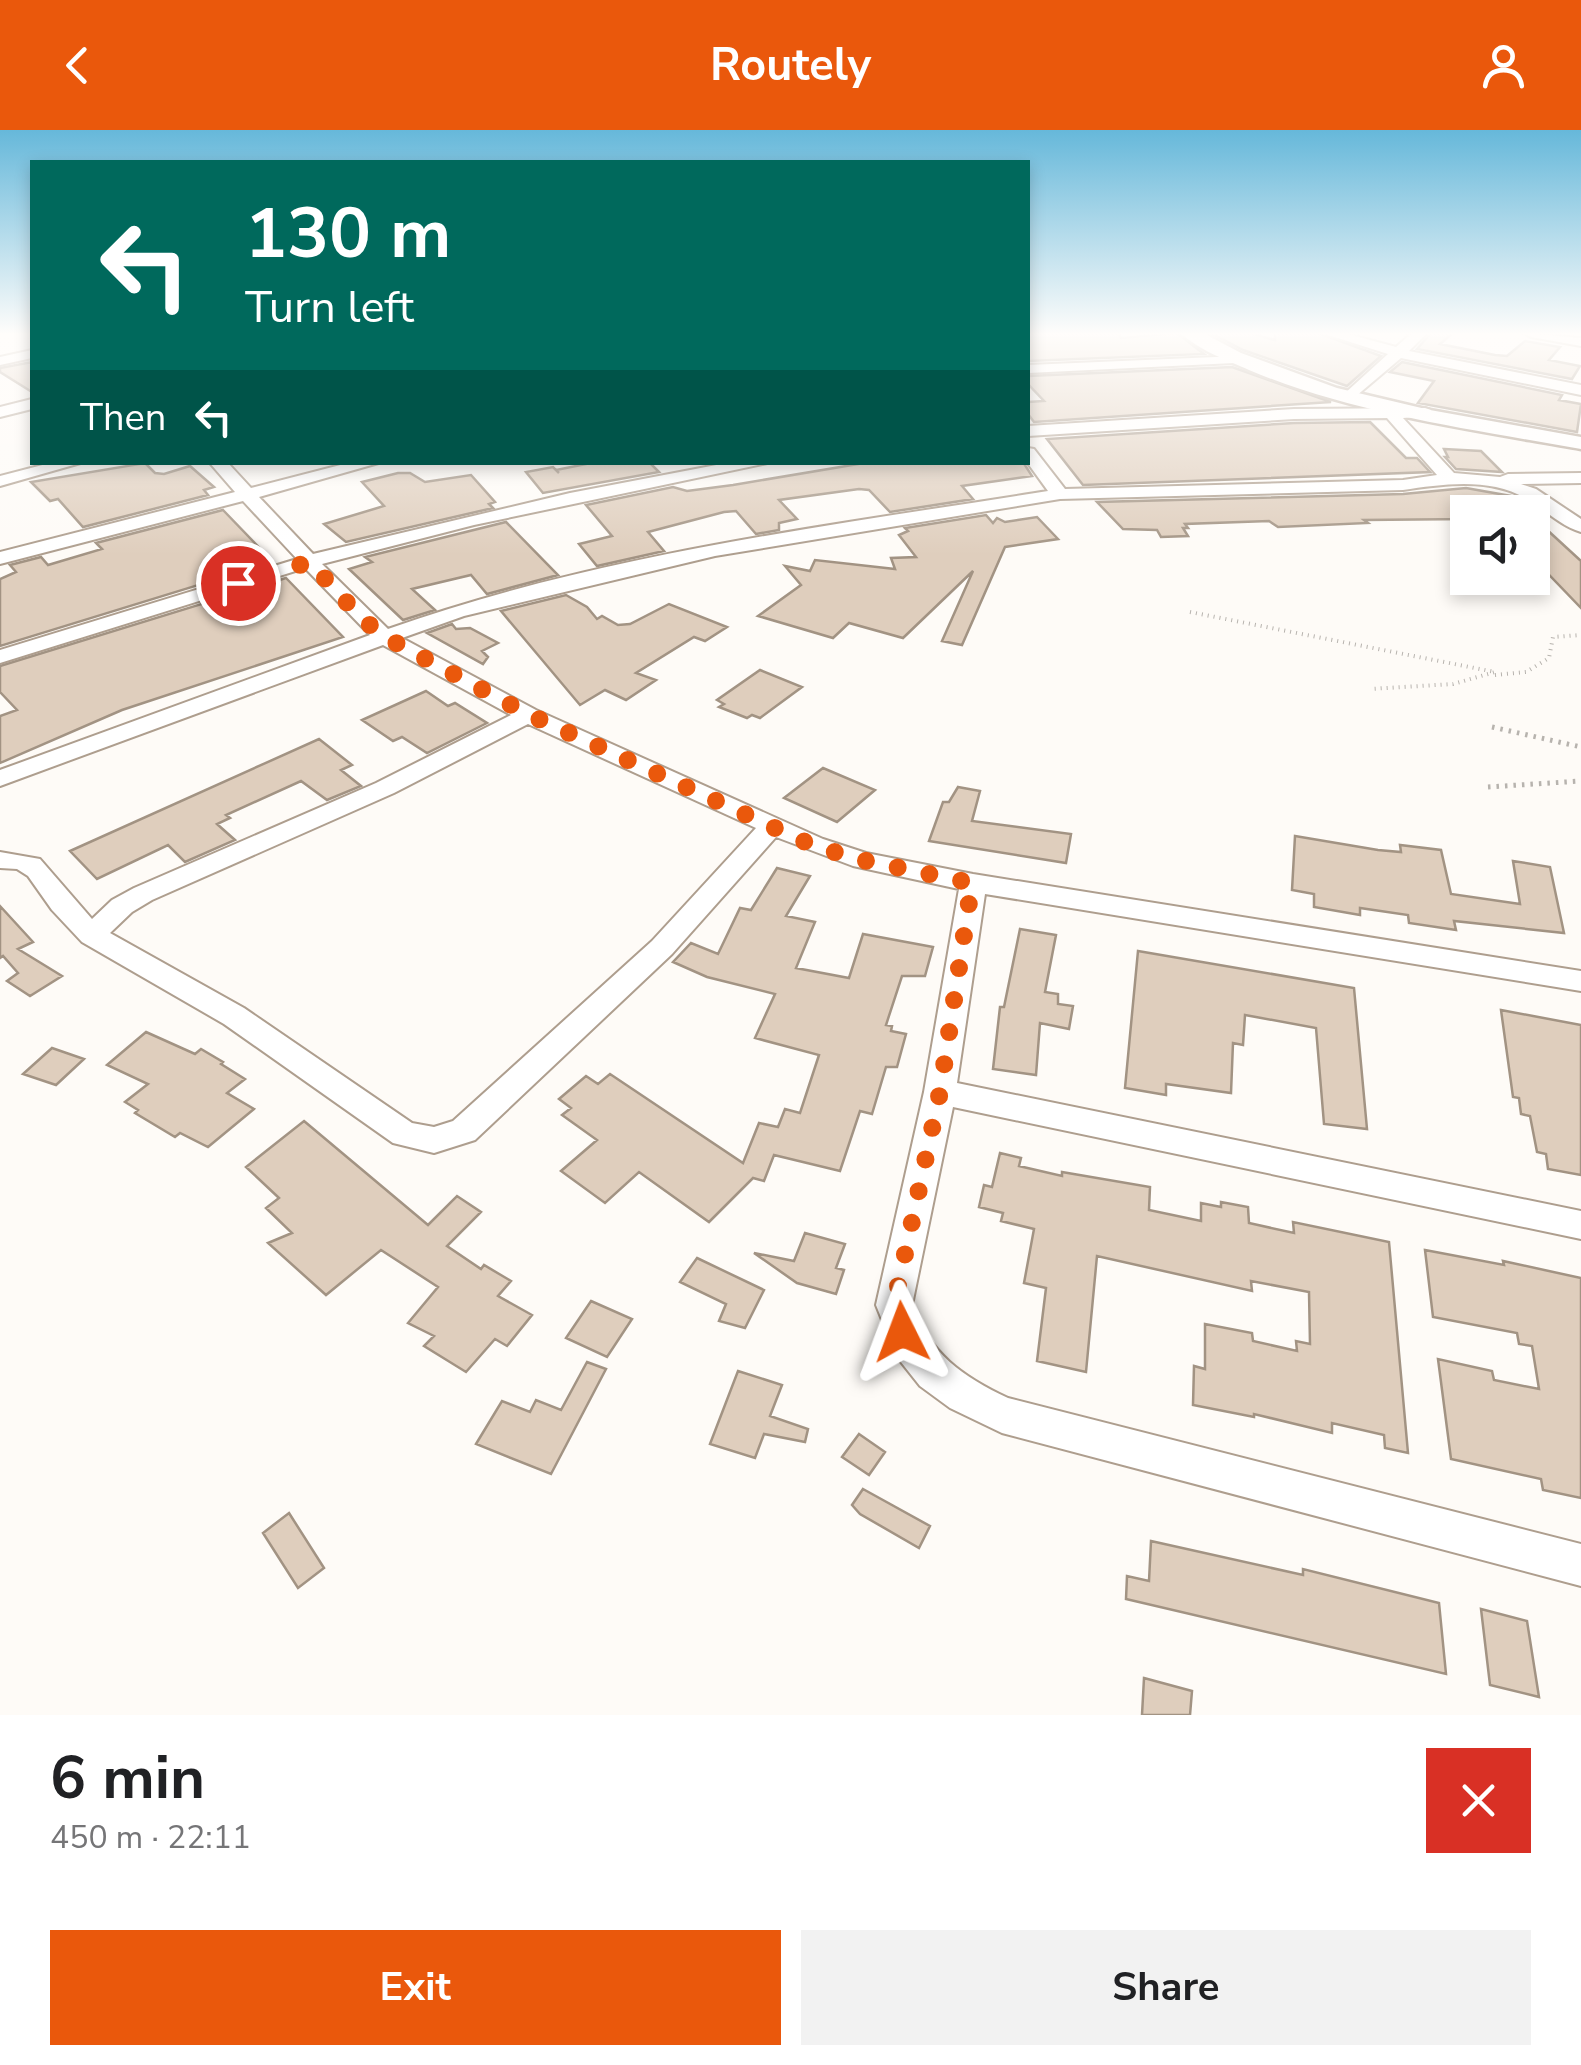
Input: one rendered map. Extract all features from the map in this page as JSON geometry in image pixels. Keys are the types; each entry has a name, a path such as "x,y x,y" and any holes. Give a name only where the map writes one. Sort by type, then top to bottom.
{"street":[{"path":"1393,407 1581,443"},
{"path":"1030,431 1294,414 1424,414"},
{"path":"1392,416 1449,478"},
{"path":"1030,455 1060,494"},
{"path":"0,481 64,465"},
{"path":"220,465 361,618 385,637 528,714 770,828 862,860 972,883 1581,981"},
{"path":"0,558 362,465"},
{"path":"0,657 310,562 528,505 748,465"},
{"path":"0,779 385,637 508,597 715,550 1060,494 1404,485 1449,478 1581,478"},
{"path":"1484,480 1530,493 1581,526"},
{"path":"92,934 122,906 143,894 384,788 528,714"},
{"path":"0,860 20,858 39,866 63,905 92,934 234,1016 404,1134 434,1140 464,1131 632,977 724,884 770,828"},
{"path":"972,883 940,1092 894,1305 902,1332 917,1359 944,1384 1002,1415 1581,1565"},
{"path":"940,1092 1581,1224"}],"path":[{"path":"1190,612 1491,669 1495,675"},
{"path":"1370,689 1453,684 1538,670 1547,664 1554,648 1553,637 1581,636"},
{"path":"1492,727 1581,747"},
{"path":"1488,787 1581,781"}],"building":[{"path":"1030,407 1257,407 1034,422"},
{"path":"1440,407 1581,407 1577,432"},
{"path":"1370,422 1406,458 1417,458 1430,472 1083,485 1047,439 1294,423"},
{"path":"1444,449 1481,451 1502,472 1456,469 1445,457"},
{"path":"133,465 147,465 155,473 164,474 190,466 214,487 204,490 208,495 83,527 58,499 50,501 31,482"},
{"path":"581,465 652,465 659,472 543,493 526,472 553,467 556,470"},
{"path":"852,465 1025,465 1032,476 962,486 973,499 890,512 869,490 779,500 797,519 779,523 779,530 756,534 736,511 724,512 648,532 664,551 597,566 579,544 612,536 586,505 673,487 687,491"},
{"path":"410,473 425,482 471,475 495,502 489,504 493,508 346,542 324,524 384,506 362,482"},
{"path":"1466,488 1505,495 1450,495 1450,519 1364,520 1368,523 1278,527 1269,521 1185,524 1188,536 1161,537 1157,530 1123,529 1097,502 1403,494"},
{"path":"223,510 273,562 0,646 0,579 16,572 10,565 41,557 48,565 102,549 96,543"},
{"path":"986,515 993,523 997,518 1005,522 1037,517 1058,539 1005,547 962,645 942,641 973,571 903,638 849,623 833,638 758,616 801,585 785,566 810,571 815,560 895,569 891,558 916,557 899,535 908,531 905,528"},
{"path":"506,522 558,575 487,594 471,575 412,589 435,610 403,620 349,569 372,562 365,557"},
{"path":"1550,533 1581,561 1581,608 1550,576"},
{"path":"286,578 343,637 122,710 0,763 0,716 17,710 0,692 0,666"},
{"path":"566,595 587,607 597,619 602,616 618,625 630,624 669,604 727,627 705,641 694,637 636,673 656,680 626,700 605,690 580,705 501,611"},
{"path":"452,624 456,629 470,628 498,643 482,651 488,657 483,664 427,633"},
{"path":"760,670 802,687 760,718 747,718 719,707 724,704 717,700"},
{"path":"426,691 448,706 455,703 487,723 427,753 402,737 393,741 362,720"},
{"path":"319,739 352,765 341,770 361,786 327,800 301,781 226,815 230,818 217,824 235,840 185,862 168,845 97,879 70,851"},
{"path":"823,768 875,790 837,822 784,798"},
{"path":"958,787 980,791 972,821 1071,834 1066,863 929,841 943,802 949,802"},
{"path":"1295,836 1378,850 1401,852 1400,845 1441,850 1451,894 1520,904 1513,861 1550,867 1564,933 1454,921 1456,930 1409,923 1408,915 1360,908 1360,915 1314,907 1314,894 1292,890"},
{"path":"777,868 810,876 786,916 815,922 796,968 849,978 863,934 933,947 925,976 902,976 886,1025 892,1026 891,1031 906,1034 897,1067 886,1067 872,1114 860,1111 840,1171 774,1155 764,1181 753,1178 709,1222 639,1172 605,1203 561,1171 597,1140 562,1115 571,1108 559,1099 586,1076 598,1084 610,1074 743,1163 759,1123 778,1127 785,1109 800,1113 819,1055 755,1038 775,994 707,977 673,962 691,943 718,954 740,908 751,910"},
{"path":"0,906 33,942 18,949 62,976 30,996 7,981 18,973 3,956 0,958"},
{"path":"1020,929 1056,935 1045,992 1058,994 1058,1004 1073,1006 1069,1029 1040,1023 1036,1075 993,1069 1000,1007 1004,1007"},
{"path":"1138,951 1354,988 1367,1129 1324,1124 1316,1028 1245,1015 1243,1045 1233,1043 1231,1093 1166,1084 1166,1095 1125,1088"},
{"path":"1501,1010 1581,1025 1581,1175 1548,1169 1546,1154 1537,1152 1530,1116 1521,1114 1519,1098 1513,1097"},
{"path":"146,1032 195,1054 201,1049 223,1062 245,1079 227,1093 254,1109 208,1147 180,1133 175,1137 135,1113 138,1110 125,1102 148,1084 107,1065"},
{"path":"52,1048 84,1059 56,1085 23,1074"},
{"path":"304,1121 428,1225 457,1196 481,1212 447,1246 481,1269 484,1265 511,1281 498,1296 532,1315 507,1346 495,1339 466,1372 424,1346 434,1336 408,1323 438,1287 381,1250 326,1295 268,1243 292,1233 266,1208 279,1198 246,1167"},
{"path":"1000,1153 1021,1158 1019,1166 1062,1176 1062,1172 1150,1187 1149,1210 1201,1221 1201,1203 1221,1207 1221,1202 1248,1207 1249,1223 1294,1233 1293,1222 1389,1242 1408,1453 1385,1448 1384,1435 1332,1423 1332,1433 1254,1414 1193,1405 1194,1366 1205,1369 1205,1324 1252,1333 1253,1341 1297,1351 1296,1341 1310,1344 1309,1292 1251,1281 1252,1291 1097,1256 1086,1372 1037,1361 1046,1288 1024,1283 1034,1229 1001,1221 1003,1213 979,1207 984,1185 992,1187"},
{"path":"805,1233 845,1244 836,1268 844,1270 836,1294 797,1283 754,1253 794,1261"},
{"path":"1425,1250 1581,1278 1581,1498 1543,1490 1541,1479 1451,1459 1438,1359 1492,1371 1494,1380 1539,1389 1532,1346 1519,1344 1517,1333 1433,1317"},
{"path":"697,1258 764,1290 745,1328 719,1321 726,1304 680,1282"},
{"path":"591,1301 632,1319 607,1357 566,1338"},
{"path":"587,1362 606,1369 551,1474 476,1444 502,1401 530,1412 536,1400 561,1410"},
{"path":"738,1371 782,1385 770,1416 808,1429 805,1442 764,1434 755,1458 710,1444"},
{"path":"859,1434 885,1452 869,1475 842,1457"},
{"path":"863,1489 930,1526 919,1548 860,1514 852,1505"},
{"path":"289,1513 324,1568 298,1588 263,1533"},
{"path":"1151,1541 1303,1575 1303,1569 1439,1603 1446,1674 1126,1599 1127,1576 1149,1581"},
{"path":"1481,1609 1527,1621 1539,1697 1490,1685"},
{"path":"1144,1678 1192,1691 1190,1715 1142,1715"}],"route":[{"path":"238,583 310,562 361,618 385,637 528,714 814,846 916,873 972,883 940,1092 894,1305 902,1332"}]}
